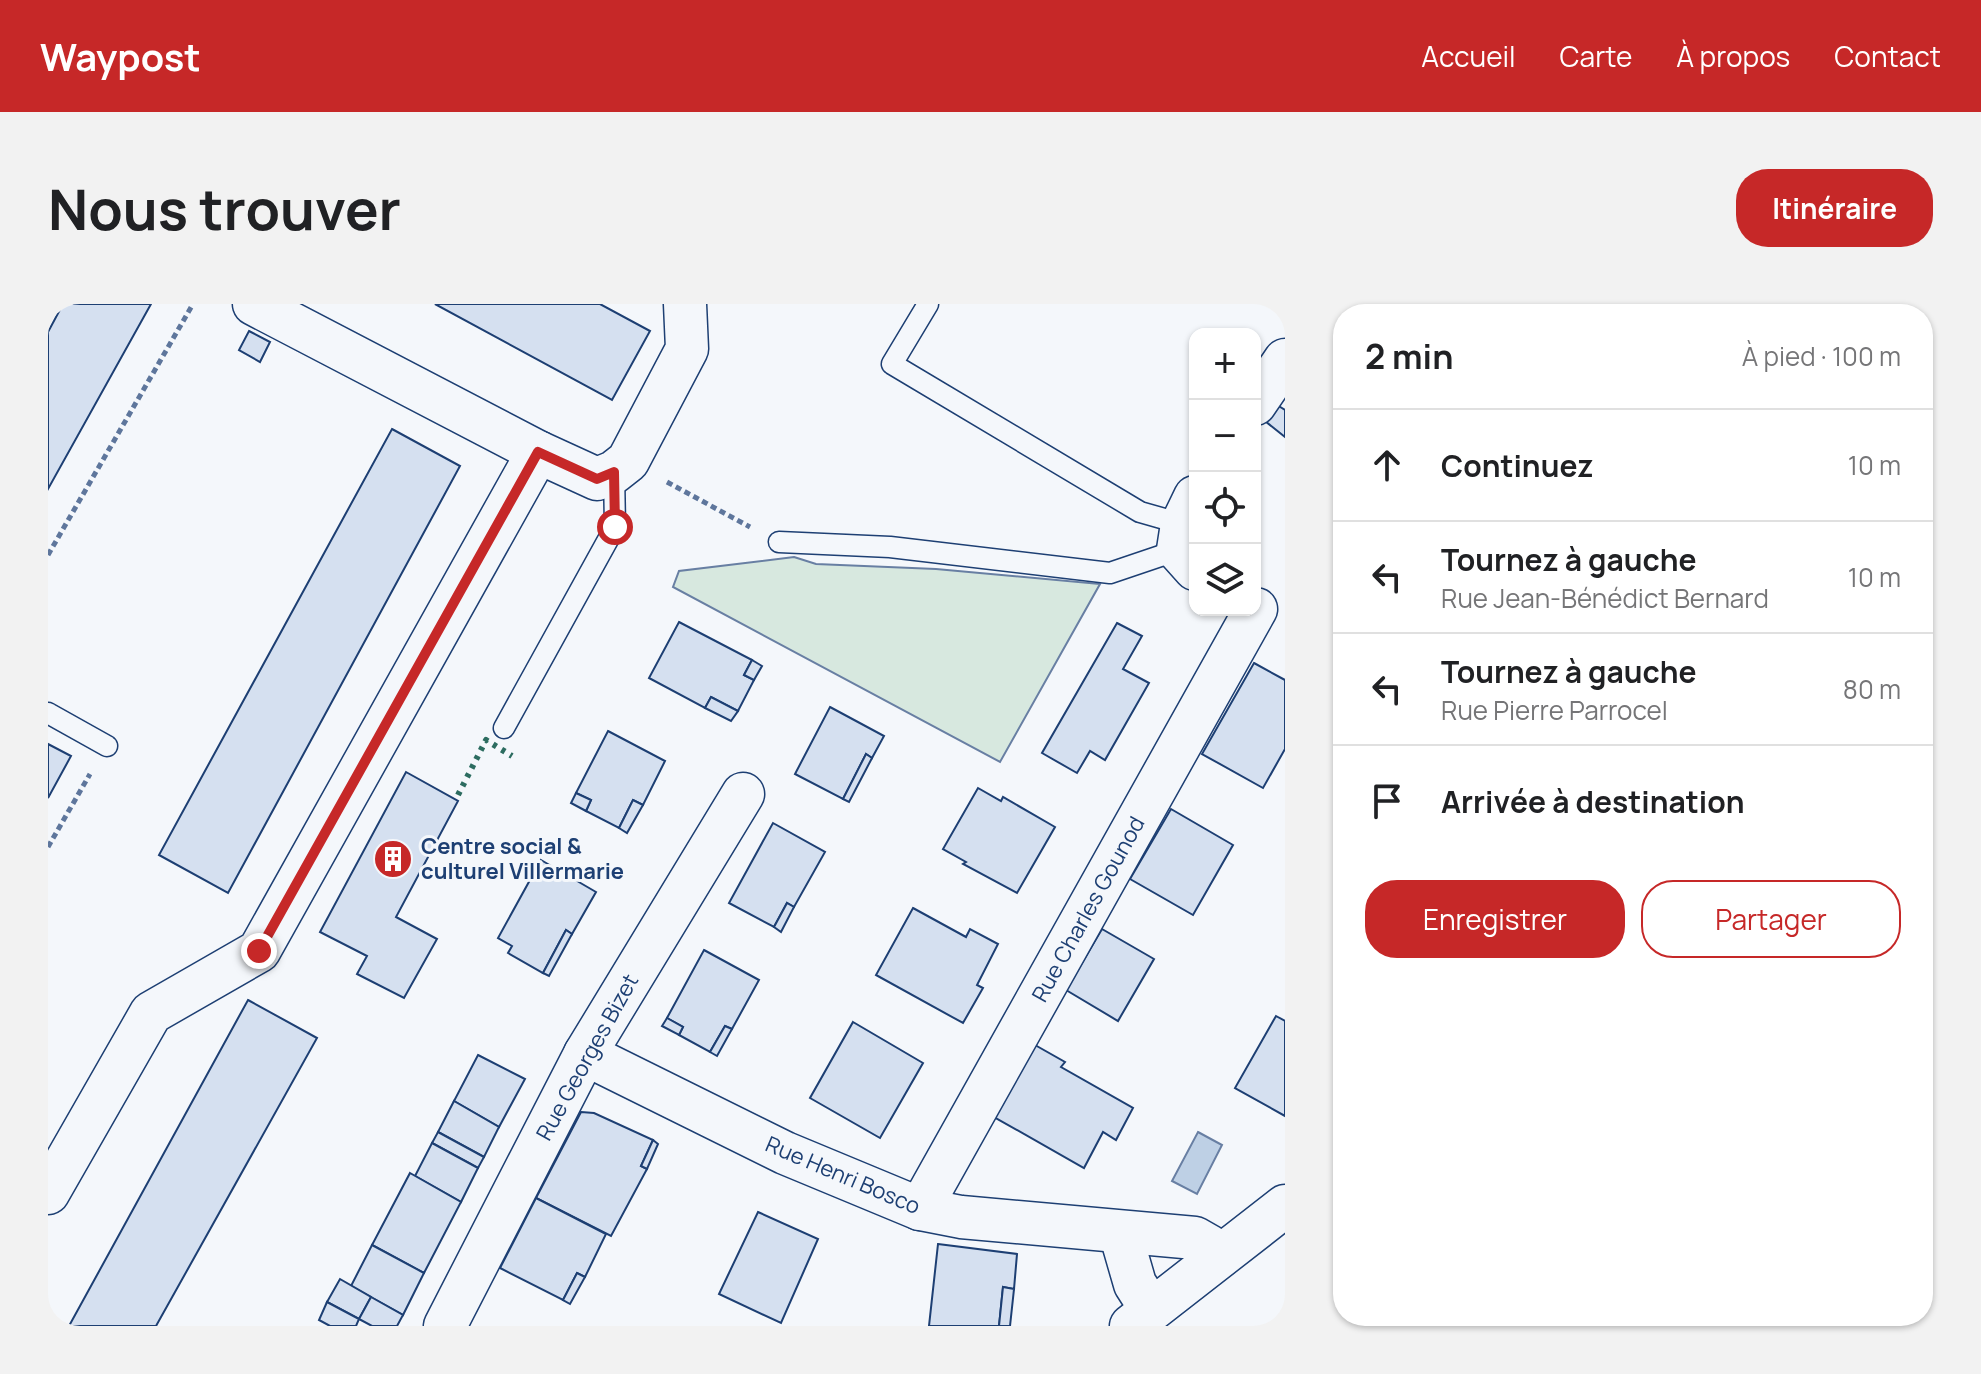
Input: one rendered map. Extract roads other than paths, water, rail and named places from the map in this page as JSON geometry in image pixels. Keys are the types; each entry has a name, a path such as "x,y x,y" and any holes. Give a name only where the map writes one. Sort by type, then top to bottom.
{"street":[{"path":"254,304 538,452 597,479 621,467 687,349 685,304"},
{"path":"1258,400 1285,360"},
{"path":"48,1193 151,1013 259,951 538,452"},
{"path":"1261,612 1285,626"},
{"name":"Rue Charles Gounod","path":"920,1209 1251,616"},
{"name":"Rue Georges Bizet","path":"445,1326 585,1054 743,794"},
{"name":"Rue Henri Bosco","path":"585,1054 785,1153 920,1209 961,1217 1195,1238 1220,1256"},
{"path":"1120,1232 1141,1318 1285,1206"}],"lane":[{"path":"928,304 892,364 1140,512 1188,535"},
{"path":"504,728 615,527 621,467"},
{"path":"779,542 890,547 1110,573 1188,535"},
{"path":"48,713 107,746"}],"water":[{"path":"1198,1132 1222,1145 1197,1194 1172,1181"}],"place":[{"name":"Centre social & culturel Villermarie","path":"393,859"}]}
